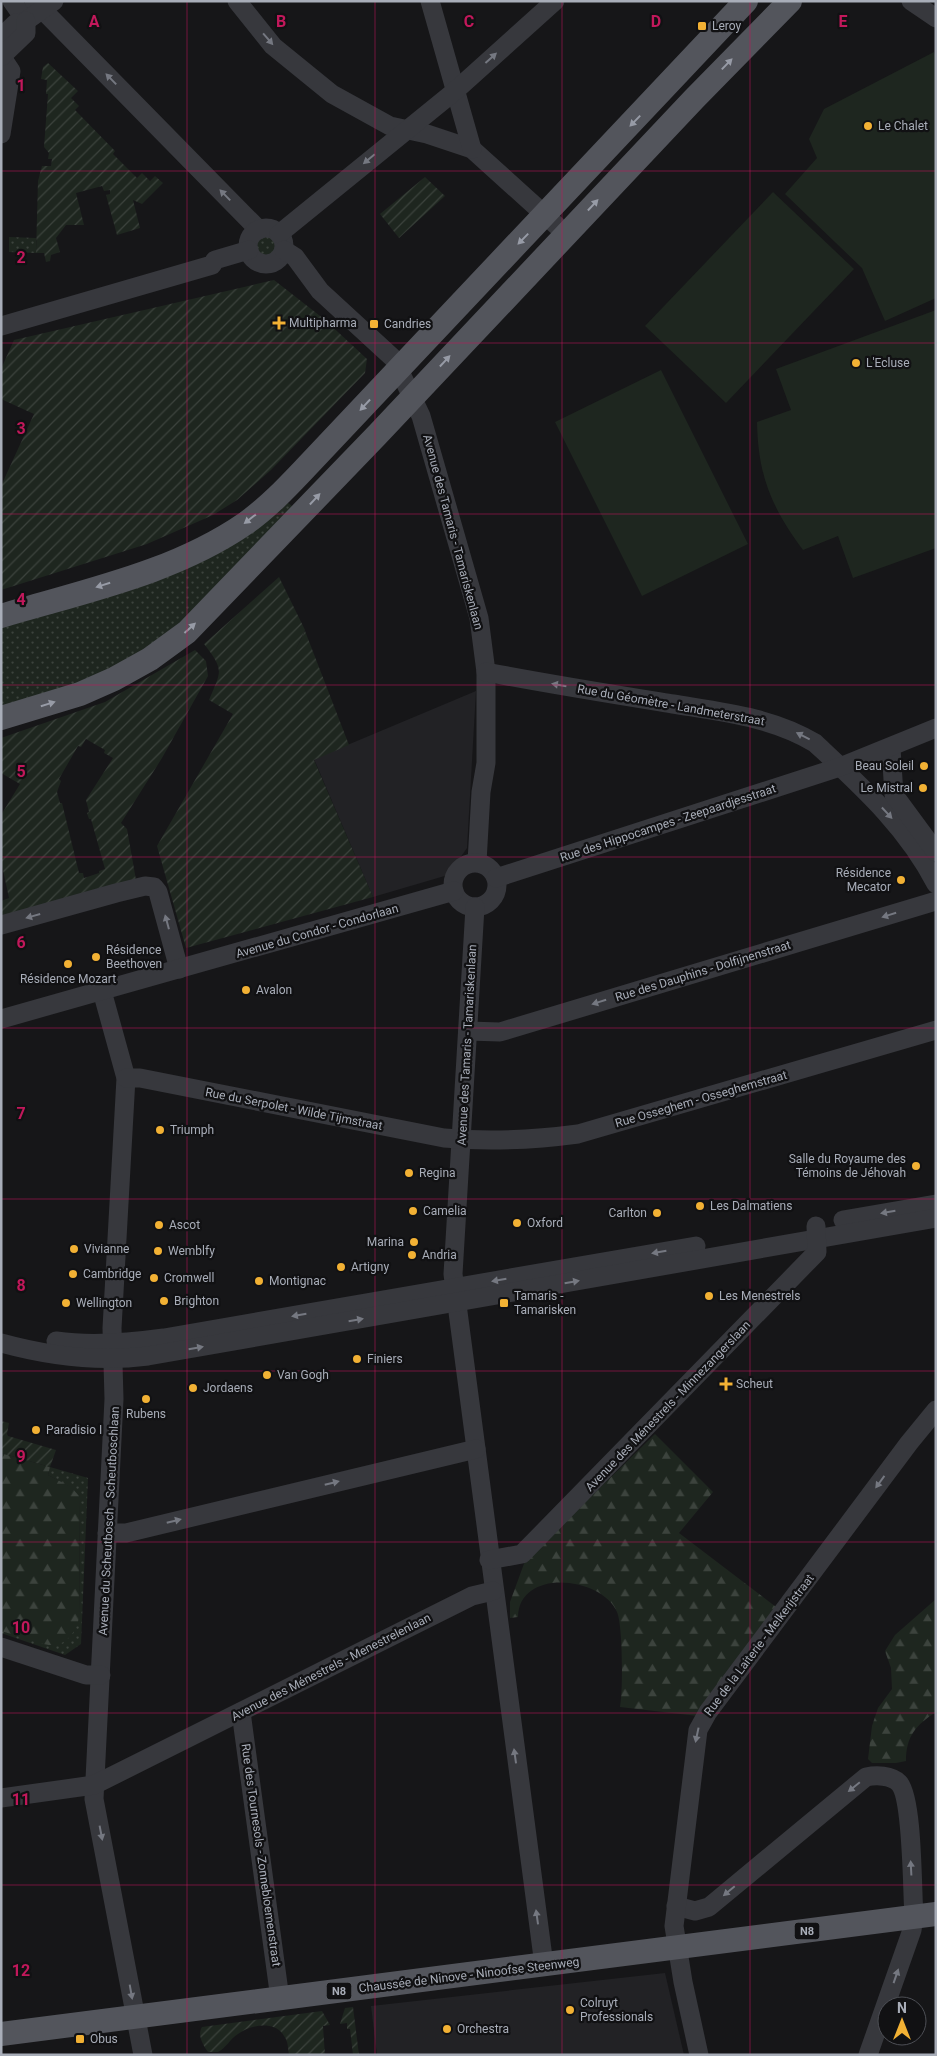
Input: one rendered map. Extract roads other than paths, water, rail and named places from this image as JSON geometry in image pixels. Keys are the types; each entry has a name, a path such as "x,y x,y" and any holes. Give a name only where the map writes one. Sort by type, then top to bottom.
{"main road":[{"path":"1,616 157,568 189,556 248,522 278,496 399,370 746,1"},
{"path":"1,718 80,694 150,659 187,632 790,1"},
{"name":"Chaussée de Ninove - Ninoofse Steenweg","path":"1,2034 925,1915"}],"street":[{"path":"12,1 26,21"},
{"path":"237,1 273,46 332,94 390,126 472,149 566,234"},
{"path":"430,1 472,149"},
{"path":"279,248 270,228 259,230 250,238 252,254 264,264 392,140 408,130 455,91 555,1"},
{"path":"911,1 936,18"},
{"path":"1,134 3,97 10,90 12,72 2,52 16,23 26,21 44,4 259,230"},
{"name":"Avenue des Tamaris - Tamariskenlaan","path":"279,248 295,257 320,291 394,359 421,416 480,618 486,672 486,763 481,792 477,862"},
{"path":"1,326 212,265 219,268 252,254"},
{"name":"Rue du Géomètre - Landmeterstraat","path":"486,672 761,720 809,739 888,813 909,838 936,884"},
{"name":"Rue des Hippocampes - Zeepaardjesstraat","path":"496,878 840,767 891,748 936,728"},
{"path":"891,748 894,794 936,852"},
{"path":"477,862 489,867 496,878 498,886 491,901 475,907 462,902 454,891 453,883 461,868 477,862"},
{"path":"1,925 116,893 145,886 154,887 158,892 179,969"},
{"name":"Avenue du Condor - Condorlaan","path":"1,1019 454,891"},
{"name":"Rue des Dauphins - Dolfijnenstraat","path":"468,1031 500,1032 936,901"},
{"name":"Avenue des Tamaris - Tamariskenlaan","path":"475,907 453,1274 493,1591 544,1965"},
{"name":"Avenue du Scheutbosch - Scheutboschlaan","path":"102,991 126,1078 112,1328 114,1351 108,1533 94,1799 143,2055"},
{"name":"Rue Osseghem - Osseghemstraat","path":"462,1140 543,1139 578,1134 936,1030"},
{"name":"Rue du Serpolet - Wilde Tijmstraat","path":"126,1078 150,1080 462,1140"},
{"path":"1,1331 148,1356 455,1296 817,1231 936,1204"},
{"path":"817,1231 936,1218"},
{"name":"Avenue des Ménestrels - Minnezangerslaan","path":"489,1560 522,1554 817,1252 817,1231"},
{"path":"1,1343 87,1358 114,1351"},
{"name":"Rue de la Laiterie - Melkerijstraat","path":"699,2055 674,1926 698,1730 708,1712 909,1443 936,1410"},
{"path":"108,1533 126,1533 476,1449"},
{"name":"Avenue des Ménestrels - Menestrelenlaan","path":"1,1798 94,1785 472,1596 493,1591"},
{"path":"1,1647 86,1675 101,1675"},
{"name":"Rue des Tournesols - Zonnebloemenstraat","path":"241,1712 280,1998"},
{"path":"676,1906 695,1911 709,1907 866,1777 876,1775 898,1782 905,1792 925,1915 912,1930 868,2055"}],"place":[{"name":"Leroy","path":"702,26"},
{"name":"Le Chalet","path":"868,126"},
{"name":"Multipharma","path":"279,323"},
{"name":"Candries","path":"374,324"},
{"name":"L'Ecluse","path":"856,363"},
{"name":"Beau Soleil","path":"924,766"},
{"name":"Le Mistral","path":"923,788"},
{"name":"Résidence Mecator","path":"901,880"},
{"name":"Résidence Beethoven","path":"96,957"},
{"name":"Résidence Mozart","path":"68,964"},
{"name":"Avalon","path":"246,990"},
{"name":"Triumph","path":"160,1130"},
{"name":"Salle du Royaume des Témoins de Jéhovah","path":"916,1166"},
{"name":"Regina","path":"409,1173"},
{"name":"Les Dalmatiens","path":"700,1206"},
{"name":"Camelia","path":"413,1211"},
{"name":"Carlton","path":"657,1213"},
{"name":"Oxford","path":"517,1223"},
{"name":"Ascot","path":"159,1225"},
{"name":"Marina","path":"414,1242"},
{"name":"Vivianne","path":"74,1249"},
{"name":"Wemblfy","path":"158,1251"},
{"name":"Andria","path":"412,1255"},
{"name":"Artigny","path":"341,1267"},
{"name":"Cambridge","path":"73,1274"},
{"name":"Cromwell","path":"154,1278"},
{"name":"Montignac","path":"259,1281"},
{"name":"Les Menestrels","path":"709,1296"},
{"name":"Brighton","path":"164,1301"},
{"name":"Wellington","path":"66,1303"},
{"name":"Tamaris - Tamarisken","path":"504,1303"},
{"name":"Finiers","path":"357,1359"},
{"name":"Van Gogh","path":"267,1375"},
{"name":"Scheut","path":"726,1384"},
{"name":"Jordaens","path":"193,1388"},
{"name":"Rubens","path":"146,1399"},
{"name":"Paradisio I","path":"36,1430"},
{"name":"Colruyt Professionals","path":"570,2010"},
{"name":"Orchestra","path":"447,2029"},
{"name":"Obus","path":"80,2039"}]}
